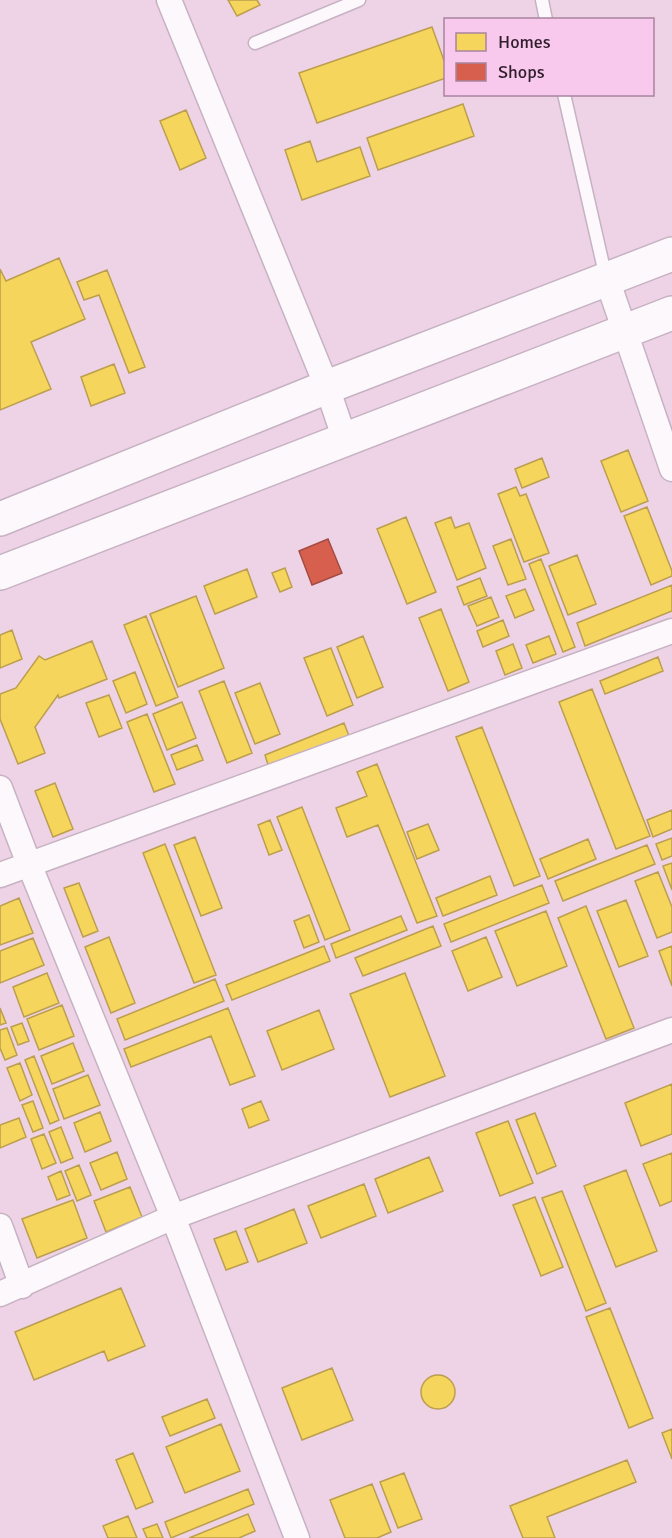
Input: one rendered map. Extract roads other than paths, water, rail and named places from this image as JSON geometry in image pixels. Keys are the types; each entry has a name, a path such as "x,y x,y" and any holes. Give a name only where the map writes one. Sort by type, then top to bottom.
{"main road":[{"path":"0,519 327,387 672,254"},
{"path":"0,573 672,313"}],"street":[{"path":"169,0 327,387 345,440"},
{"path":"606,279 672,469"},
{"path":"0,875 672,631"},
{"path":"0,788 173,1218 297,1538"},
{"path":"0,1226 11,1290 173,1218 672,1030"}],"lane":[{"path":"255,43 359,0"},
{"path":"542,0 546,18"},
{"path":"564,96 606,279"}]}
